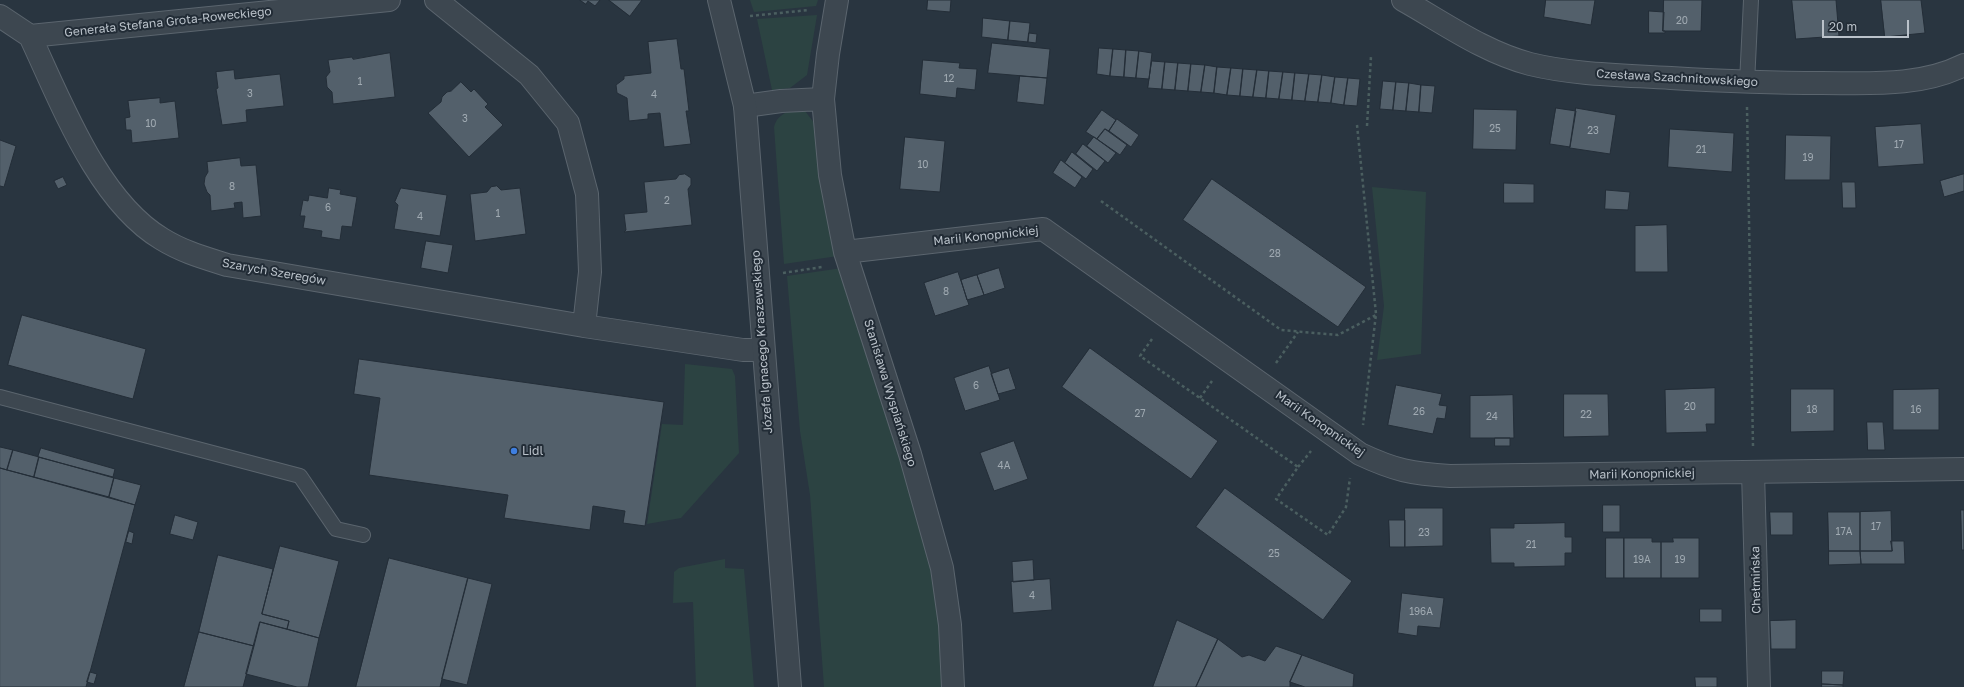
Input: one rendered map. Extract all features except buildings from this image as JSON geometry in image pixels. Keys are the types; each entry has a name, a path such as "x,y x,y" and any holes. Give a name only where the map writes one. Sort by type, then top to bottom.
{"street":[{"name":"Generała Stefana Grota-Roweckiego","path":"30,36 389,0"},
{"path":"436,0 529,75 568,123 587,194 590,272 584,326"},
{"name":"Józefa Ignacego Kraszewskiego","path":"718,0 745,106 762,350 790,687"},
{"name":"Stanisława Wyspiańskiego","path":"836,0 823,99 830,175 845,252 910,454 942,568 950,625 953,687"},
{"name":"Czesława Szachnitowskiego","path":"1403,0 1494,52 1529,64 1570,72 1747,83 1886,84 1920,79 1954,70 1964,65"},
{"path":"0,16 30,36"},
{"name":"Szarych Szeregów","path":"30,36 83,146 110,190 134,217 161,239 180,249 227,265 584,326 743,350 762,350"},
{"path":"745,106 781,101 823,99"},
{"name":"Marii Konopnickiej","path":"845,252 1044,229 1360,454 1389,467 1410,473 1450,476 1964,469"},
{"name":"Chełmińska","path":"1753,472 1759,687"}],"lane":[{"path":"1747,83 1750,0"},
{"path":"0,397 300,476 336,529 363,535"}],"path":[{"path":"750,16 812,10"},
{"path":"1367,126 1371,56"},
{"path":"1747,83 1753,472"},
{"path":"1167,316 1140,356 1298,467 1276,499 1328,535 1346,507 1350,479 1360,454 1376,314 1357,125"},
{"path":"1101,201 1281,330 1338,335 1376,314"},
{"path":"780,273 813,268"},
{"path":"1261,383 1298,332"}],"green space":[{"path":"750,0 818,0 816,6 754,12"},
{"path":"817,15 807,75 790,88 772,90 757,19"},
{"path":"794,109 805,111 815,124 825,211 838,256 784,264 774,127 781,115"},
{"path":"1372,187 1426,192 1421,354 1377,360 1384,306"},
{"path":"842,268 919,514 933,568 940,613 944,687 824,687 810,495 800,431 787,276"},
{"path":"685,364 732,369 735,376 739,453 681,518 647,524 662,424 683,425"},
{"path":"725,559 725,568 744,569 754,687 696,687 693,602 673,603 674,572 679,568"}],"place":[{"name":"Lidl","path":"514,451"}]}
